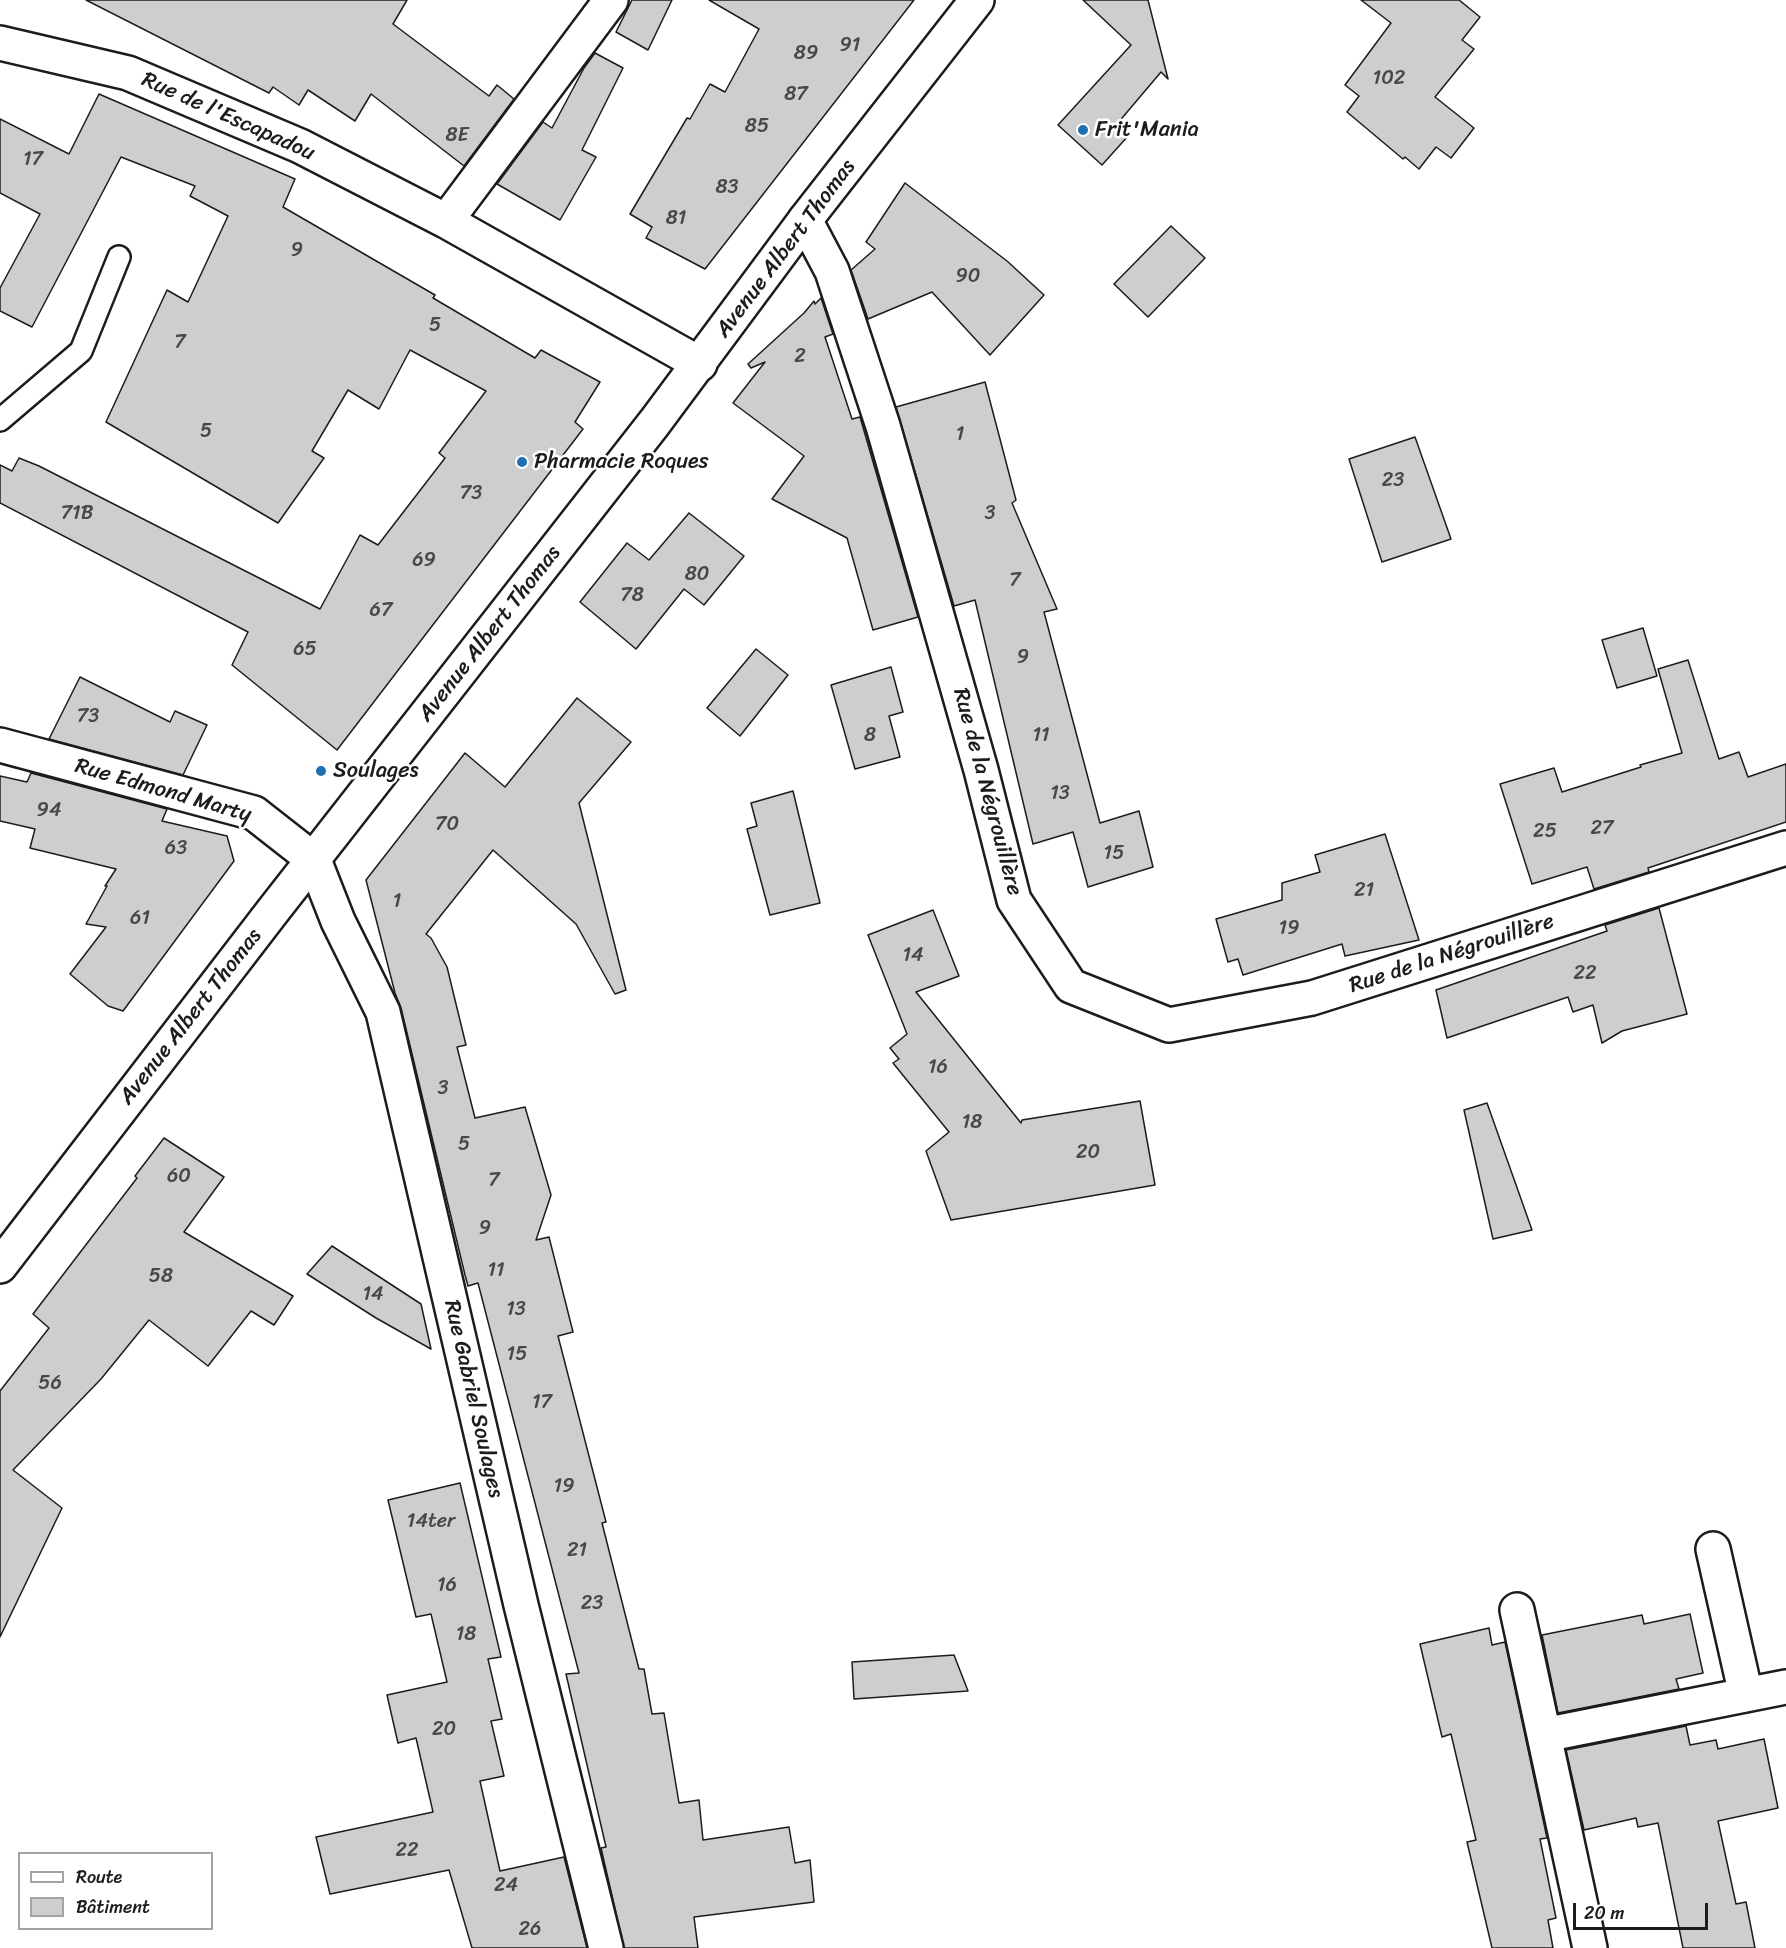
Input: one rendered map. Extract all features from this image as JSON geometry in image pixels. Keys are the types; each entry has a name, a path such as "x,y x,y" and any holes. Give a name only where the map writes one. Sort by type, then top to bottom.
{"street":[{"path":"446,221 611,0"},
{"name":"Avenue Albert Thomas","path":"0,1266 700,364 805,220 977,0"},
{"name":"Rue de l'Escapadou","path":"0,43 128,73 300,146 446,221 700,364"},
{"name":"Rue de la Négrouillère","path":"805,220 832,271 883,426 981,770 1014,900 1071,986 1169,1025 1312,998 1786,848"},
{"name":"Rue Edmond Marty","path":"0,745 254,813 314,860"},
{"name":"Rue Gabriel Soulages","path":"314,860 338,921 382,1012 521,1605 606,1948"},
{"path":"1713,1549 1746,1695"},
{"path":"1517,1610 1590,1948"},
{"path":"1544,1735 1786,1687"}],"lane":[{"path":"0,420 81,351 119,258"}],"building":[{"path":"86,0 407,0 393,24 489,96 497,85 514,99 464,166 371,94 355,121 308,90 299,105 273,87 269,93"},
{"path":"632,0 672,0 648,50 616,32"},
{"path":"709,0 914,0 705,269 646,238 652,227 630,214 710,84 725,92 759,29"},
{"path":"1083,0 1148,0 1168,79 1161,72 1117,124 1129,135 1102,165 1058,125 1131,45"},
{"path":"1361,0 1459,0 1480,17 1462,40 1474,49 1435,97 1474,128 1451,158 1436,147 1419,169 1405,157 1403,159 1347,112 1359,96 1345,85 1391,23"},
{"path":"595,53 623,68 582,150 596,157 560,220 497,184 543,122 552,128 584,68"},
{"path":"99,94 295,179 283,207 435,295 433,298 535,358 541,350 600,382 575,422 583,429 337,750 232,665 248,632 0,503 0,465 12,471 19,458 39,466 320,609 360,535 378,545 445,458 439,453 486,391 410,350 379,409 348,390 312,451 324,458 278,523 106,422 167,290 188,302 228,216 190,196 195,186 121,157 32,327 0,311 0,288 40,214 0,193 0,119 69,154"},
{"path":"905,183 1007,261 1044,295 990,355 932,292 868,319 851,270 875,249 866,242"},
{"path":"1171,226 1205,258 1148,317 1114,284"},
{"path":"821,298 833,334 825,337 852,419 860,417 918,617 873,630 847,538 772,499 804,456 733,403 765,362 751,368 748,364 814,301 815,304"},
{"path":"985,382 1016,500 1012,503 1057,609 1044,612 1100,823 1139,811 1153,867 1088,887 1073,832 1033,844 975,600 954,606 896,407"},
{"path":"1415,437 1451,539 1382,562 1349,459"},
{"path":"689,513 744,556 704,605 684,589 636,649 580,602 627,543 649,560"},
{"path":"1643,628 1657,676 1617,688 1602,640"},
{"path":"756,649 788,675 740,736 707,708"},
{"path":"1688,660 1719,759 1739,752 1748,777 1786,764 1786,822 1648,868 1649,872 1594,889 1587,867 1532,884 1500,784 1554,768 1562,792 1682,753 1658,669"},
{"path":"891,667 903,712 889,716 900,757 855,769 831,685"},
{"path":"80,677 170,722 175,711 207,725 183,775 49,739"},
{"path":"577,698 631,742 579,803 626,990 615,994 576,924 493,850 426,934 431,938 447,967 466,1045 457,1047 475,1118 525,1107 551,1195 536,1240 549,1237 573,1332 558,1336 606,1522 602,1523 639,1669 644,1669 652,1714 664,1713 679,1803 699,1800 703,1840 789,1827 795,1863 810,1860 814,1902 694,1917 698,1948 624,1948 601,1848 606,1847 566,1674 579,1673 478,1283 468,1286 465,1275 401,1008 395,993 366,880 465,753 505,787"},
{"path":"31,773 167,809 162,821 227,836 234,861 123,1011 108,1006 70,974 106,927 86,924 116,869 30,848 35,829 0,821 0,776 27,782"},
{"path":"793,791 820,903 770,915 747,829 757,826 751,803"},
{"path":"1385,834 1419,940 1345,956 1342,944 1243,975 1238,959 1228,962 1216,919 1282,900 1282,883 1320,872 1315,855"},
{"path":"1659,908 1687,1014 1622,1031 1602,1043 1593,1005 1573,1012 1568,997 1447,1038 1436,990 1607,931 1605,925"},
{"path":"933,910 959,976 916,992 1021,1123 1022,1120 1140,1101 1155,1185 951,1220 926,1151 949,1132 893,1063 899,1059 890,1048 907,1034 868,935"},
{"path":"1487,1103 1532,1230 1493,1239 1464,1110"},
{"path":"164,1138 224,1177 184,1232 293,1296 274,1325 251,1311 208,1366 149,1320 101,1379 13,1470 62,1508 0,1637 0,1391 49,1328 33,1314 137,1178 135,1176"},
{"path":"332,1246 421,1304 431,1349 376,1318 307,1274"},
{"path":"460,1483 501,1657 488,1659 502,1719 491,1721 504,1776 480,1781 500,1871 564,1857 587,1948 472,1948 449,1870 330,1894 316,1837 433,1812 416,1738 398,1743 387,1695 447,1682 431,1614 416,1617 388,1500"},
{"path":"1690,1614 1703,1673 1676,1679 1679,1689 1558,1713 1542,1635 1642,1615 1644,1624"},
{"path":"1489,1628 1492,1645 1505,1642 1547,1838 1540,1839 1556,1918 1548,1920 1553,1948 1492,1948 1467,1842 1476,1840 1451,1734 1442,1737 1420,1644"},
{"path":"954,1655 968,1691 854,1699 852,1662"},
{"path":"1686,1726 1690,1745 1716,1740 1718,1749 1764,1739 1778,1808 1718,1821 1736,1904 1746,1902 1755,1948 1683,1948 1658,1823 1638,1827 1636,1818 1584,1830 1566,1750"}],"place":[{"name":"Frit'Mania","path":"1083,130"},
{"name":"Pharmacie Roques","path":"522,462"},
{"name":"Soulages","path":"321,771"}]}
